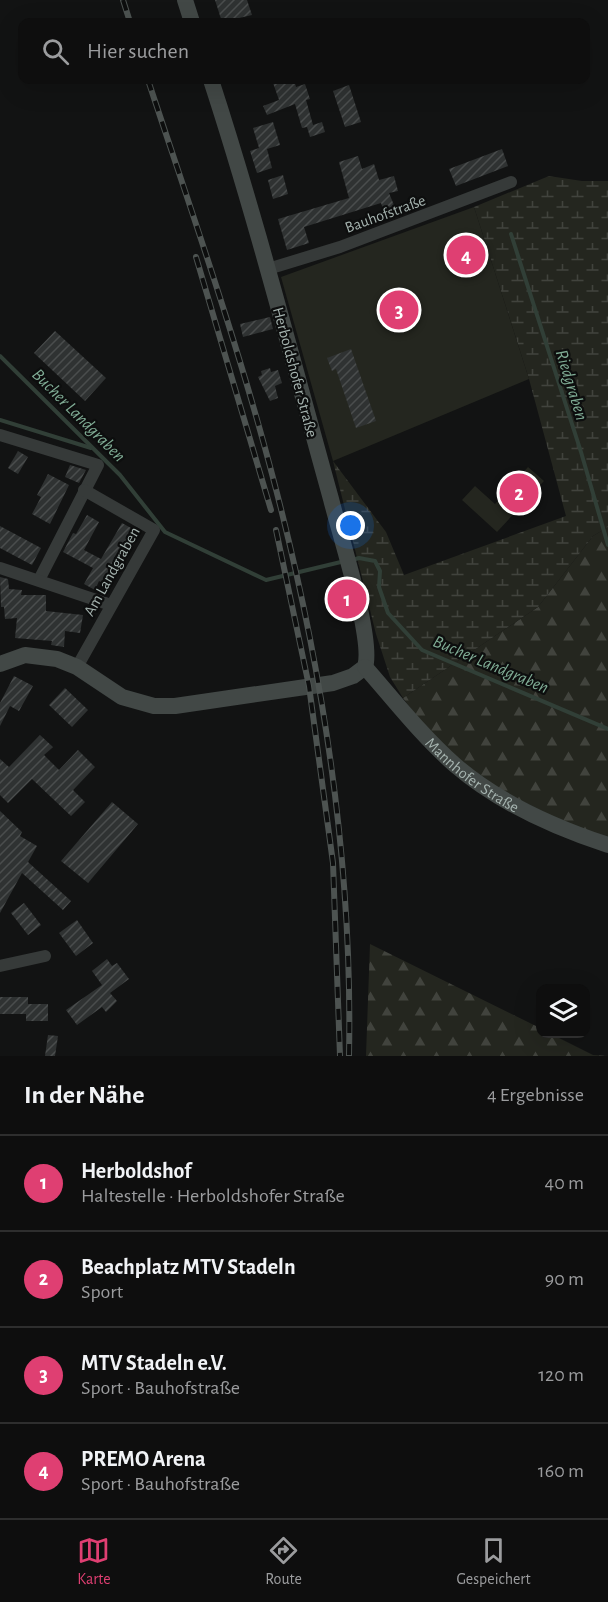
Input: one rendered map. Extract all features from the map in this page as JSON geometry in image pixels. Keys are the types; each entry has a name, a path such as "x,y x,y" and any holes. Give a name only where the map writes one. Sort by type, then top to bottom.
{"street":[{"path":"185,0 191,18"},
{"name":"Herboldshofer Straße","path":"212,84 268,269 345,554 369,649 365,667"},
{"name":"Bauhofstraße","path":"268,269 340,247 511,182"},
{"path":"0,435 98,465 39,580"},
{"name":"Am Landgraben","path":"77,667 154,530 84,490"},
{"path":"0,568 111,605"},
{"path":"0,664 25,655 42,655 77,667 130,701 166,707 339,681 353,676 365,667"},
{"name":"Mannhofer Straße","path":"365,667 456,766 521,810 563,830 608,845"},
{"path":"0,966 45,956"}],"green space":[{"path":"549,176 582,181 608,181 608,527 593,536 538,607 403,698 390,677 376,634 333,461 386,532 404,575 566,516 529,379 474,207"},
{"path":"474,207 529,379 333,461 281,277"},
{"path":"528,467 544,481 497,532 462,500 475,486 495,504"},
{"path":"608,527 608,845 454,766 403,698 538,607 593,536"},
{"path":"370,944 536,1026 536,1038 559,1038 593,1055 608,1056 366,1056"}],"building":[{"path":"215,0 247,0 252,15 221,18"},
{"path":"273,84 295,84 296,87 305,84 310,99 306,100 313,125 322,122 325,132 310,137 307,127 302,128 295,104 267,115 263,106 279,100"},
{"path":"349,85 361,122 345,127 333,91"},
{"path":"273,122 280,145 267,149 272,168 257,173 250,151 259,148 253,128"},
{"path":"502,149 508,166 456,186 449,169"},
{"path":"358,156 362,169 374,164 379,180 394,176 398,191 389,193 396,210 385,214 381,203 304,227 309,243 287,250 278,219 349,198 339,162"},
{"path":"283,175 288,194 273,199 268,180"},
{"path":"270,317 273,329 243,337 240,324"},
{"path":"55,331 106,378 85,401 34,353"},
{"path":"351,349 376,421 356,428 336,369 332,371 327,358"},
{"path":"270,368 271,372 278,370 282,383 275,386 278,398 270,401 258,377 262,375 261,371"},
{"path":"18,451 28,457 18,474 8,468"},
{"path":"70,465 86,470 79,483 65,477"},
{"path":"48,474 69,485 50,524 32,514 41,497 37,495"},
{"path":"87,515 99,522 84,550 101,559 122,523 140,533 110,587 99,581 95,590 84,584 93,568 63,552 73,533 76,534"},
{"path":"0,526 41,548 32,565 0,548"},
{"path":"0,577 8,579 9,589 22,590 21,595 46,595 46,611 83,615 80,633 65,631 64,647 51,645 52,641 15,638 17,618 5,619 4,607 1,607"},
{"path":"14,676 33,686 19,711 10,706 0,726 0,703"},
{"path":"65,688 88,710 72,727 49,705"},
{"path":"40,735 53,747 44,755 59,770 78,750 95,767 73,790 85,802 71,816 32,779 8,803 0,795 0,759 9,767"},
{"path":"112,802 138,824 88,883 61,861"},
{"path":"0,811 22,832 20,836 37,846 28,862 71,901 63,910 22,873 0,913"},
{"path":"24,903 41,925 28,935 11,913"},
{"path":"77,920 93,943 76,956 59,933"},
{"path":"107,959 112,966 117,963 129,979 110,993 117,1001 106,1012 102,1007 77,1025 66,1010 102,985 92,971"},
{"path":"0,997 28,997 28,1004 48,1004 48,1021 26,1021 26,1014 0,1014"},
{"path":"48,1035 58,1036 55,1056 45,1056"}],"waterway":[{"name":"Riedgraben","path":"511,234 581,452 608,545"},
{"name":"Bucher Landgraben","path":"0,356 120,475 165,532 266,580 345,561"},
{"path":"0,420 91,448"},
{"name":"Bucher Landgraben","path":"352,560 359,558 375,561 380,571 379,587 388,613 422,650 608,729"}],"railway":[{"path":"123,0 129,18"},
{"path":"149,84 244,375 272,474 306,617 331,762 340,835 349,982 349,1056"},
{"path":"196,257 271,510"},
{"path":"276,530 309,686 333,863 340,1056"}],"place":[{"name":"PREMO Arena","path":"466,255"},
{"name":"MTV Stadeln e.V.","path":"399,310"},
{"name":"Beachplatz MTV Stadeln","path":"519,493"},
{"name":"Herboldshof","path":"347,599"}]}
